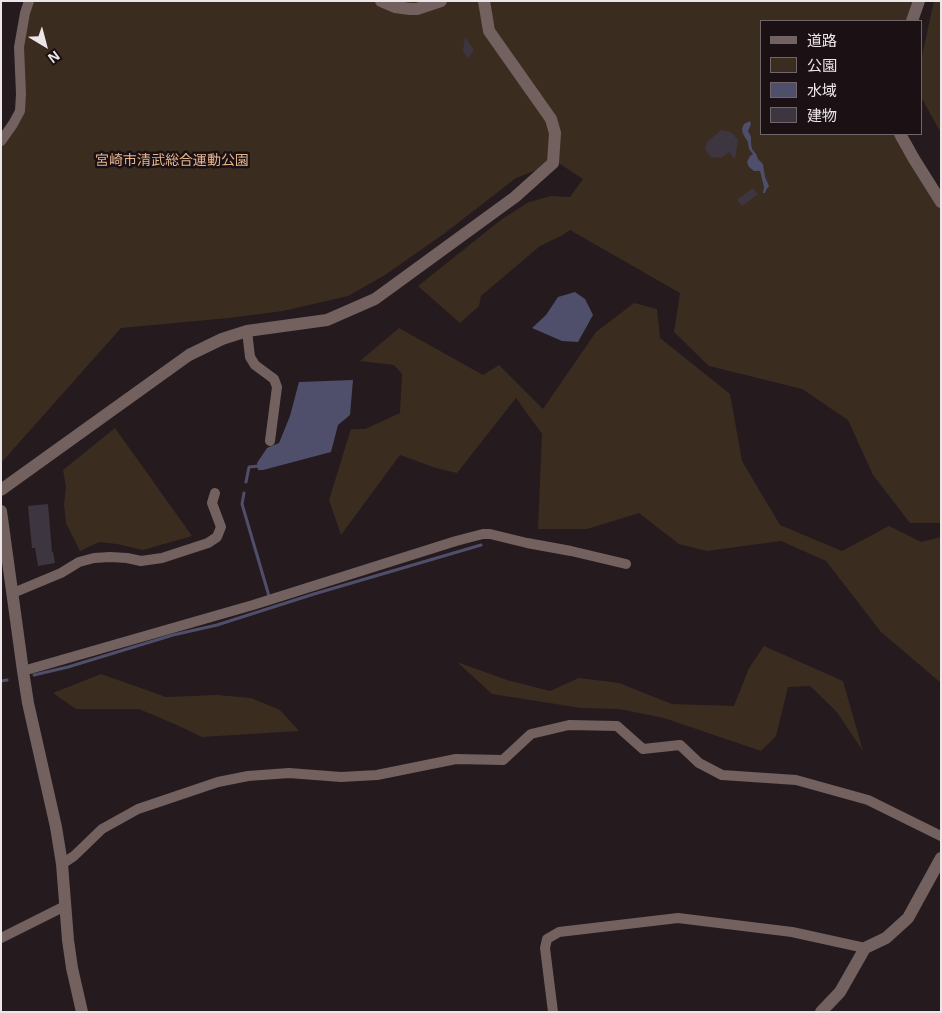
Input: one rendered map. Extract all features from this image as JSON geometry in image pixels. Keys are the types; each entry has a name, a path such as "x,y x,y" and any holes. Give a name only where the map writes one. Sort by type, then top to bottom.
{"street":[{"path":"1,141 20,111 22,94 19,47 29,1"},
{"path":"381,1 395,7 410,10 441,1"},
{"path":"1,490 189,355 222,339 247,332 327,320 375,299 515,197 553,163 555,133 551,119 488,31 484,1"},
{"path":"912,20 919,1"},
{"path":"901,135 941,202"},
{"path":"247,332 250,357 255,365 274,379 278,387 270,441"},
{"path":"12,593 61,573 78,562 110,556 142,561 162,558 208,543 217,537 221,527 212,503 215,493"},
{"path":"1,510 28,703 47,785 62,864 68,940 82,1012"},
{"path":"23,671 253,605 483,534 571,550 626,564"},
{"path":"62,864 74,856 102,829 138,808 218,782 248,776 289,773 341,777 377,774 456,759 503,760 531,734 569,726 617,726 643,749 680,746 699,763 722,775 796,780 868,800 941,836"},
{"path":"821,1012 840,992 865,948 886,938 908,918 941,858"},
{"path":"1,938 65,906"},
{"path":"553,1012 546,948 547,939 559,932 678,918 792,932 865,948"}],"green space":[{"name":"宮崎市清武総合運動公園","path":"28,1 919,1 912,20 760,20 760,135 901,135 941,202 941,523 910,523 873,475 848,420 802,389 709,366 674,332 680,293 570,230 540,246 481,296 479,306 460,323 418,286 502,219 529,202 551,196 570,197 583,179 557,162 516,178 445,233 385,275 348,296 283,311 121,328 1,463 1,139 20,111 20,34"},
{"path":"934,1 941,1 941,133 922,99 922,55"},
{"path":"634,303 657,309 660,338 730,394 742,461 780,525 842,551 889,526 921,542 941,537 941,683 881,632 826,561 781,541 707,551 679,544 639,513 587,529 538,529 542,434 516,398 457,473 436,468 400,455 341,535 329,500 351,429 365,429 400,413 402,374 394,365 360,361 399,328 483,375 499,365 543,409 596,332"},
{"path":"115,428 192,536 143,550 99,542 80,551 66,523 64,504 66,487 63,470"},
{"path":"764,646 843,681 863,751 836,711 810,686 788,687 776,736 761,751 664,718 619,709 581,708 492,694 457,662 507,680 550,691 579,678 619,683 672,704 734,706 749,668"},
{"path":"101,674 166,697 217,695 251,698 280,710 299,731 202,737 139,709 76,709 53,693"}],"water":[{"path":"750,121 751,124 748,131 751,137 752,149 763,164 769,186 765,193 763,193 764,187 760,171 754,171 747,162 753,154 749,149 742,129 744,124"},
{"path":"575,292 585,299 593,315 578,342 562,341 532,328 546,315 558,297"},
{"path":"353,380 350,415 338,425 331,452 258,470 257,463 267,448 279,443 290,416 299,382"}],"building":[{"path":"465,37 474,50 468,58 463,51"},
{"path":"721,130 731,132 738,140 735,159 729,152 721,158 711,157 705,149 707,142"},
{"path":"753,188 758,194 742,206 737,200"},
{"path":"48,504 52,552 55,563 38,566 35,548 32,548 28,506"}],"waterway":[{"path":"246,482 249,467 259,466"},
{"path":"244,493 242,504 269,596"},
{"path":"34,675 68,667 173,635 217,625 314,594 481,545"},
{"path":"1,681 7,680"}]}
